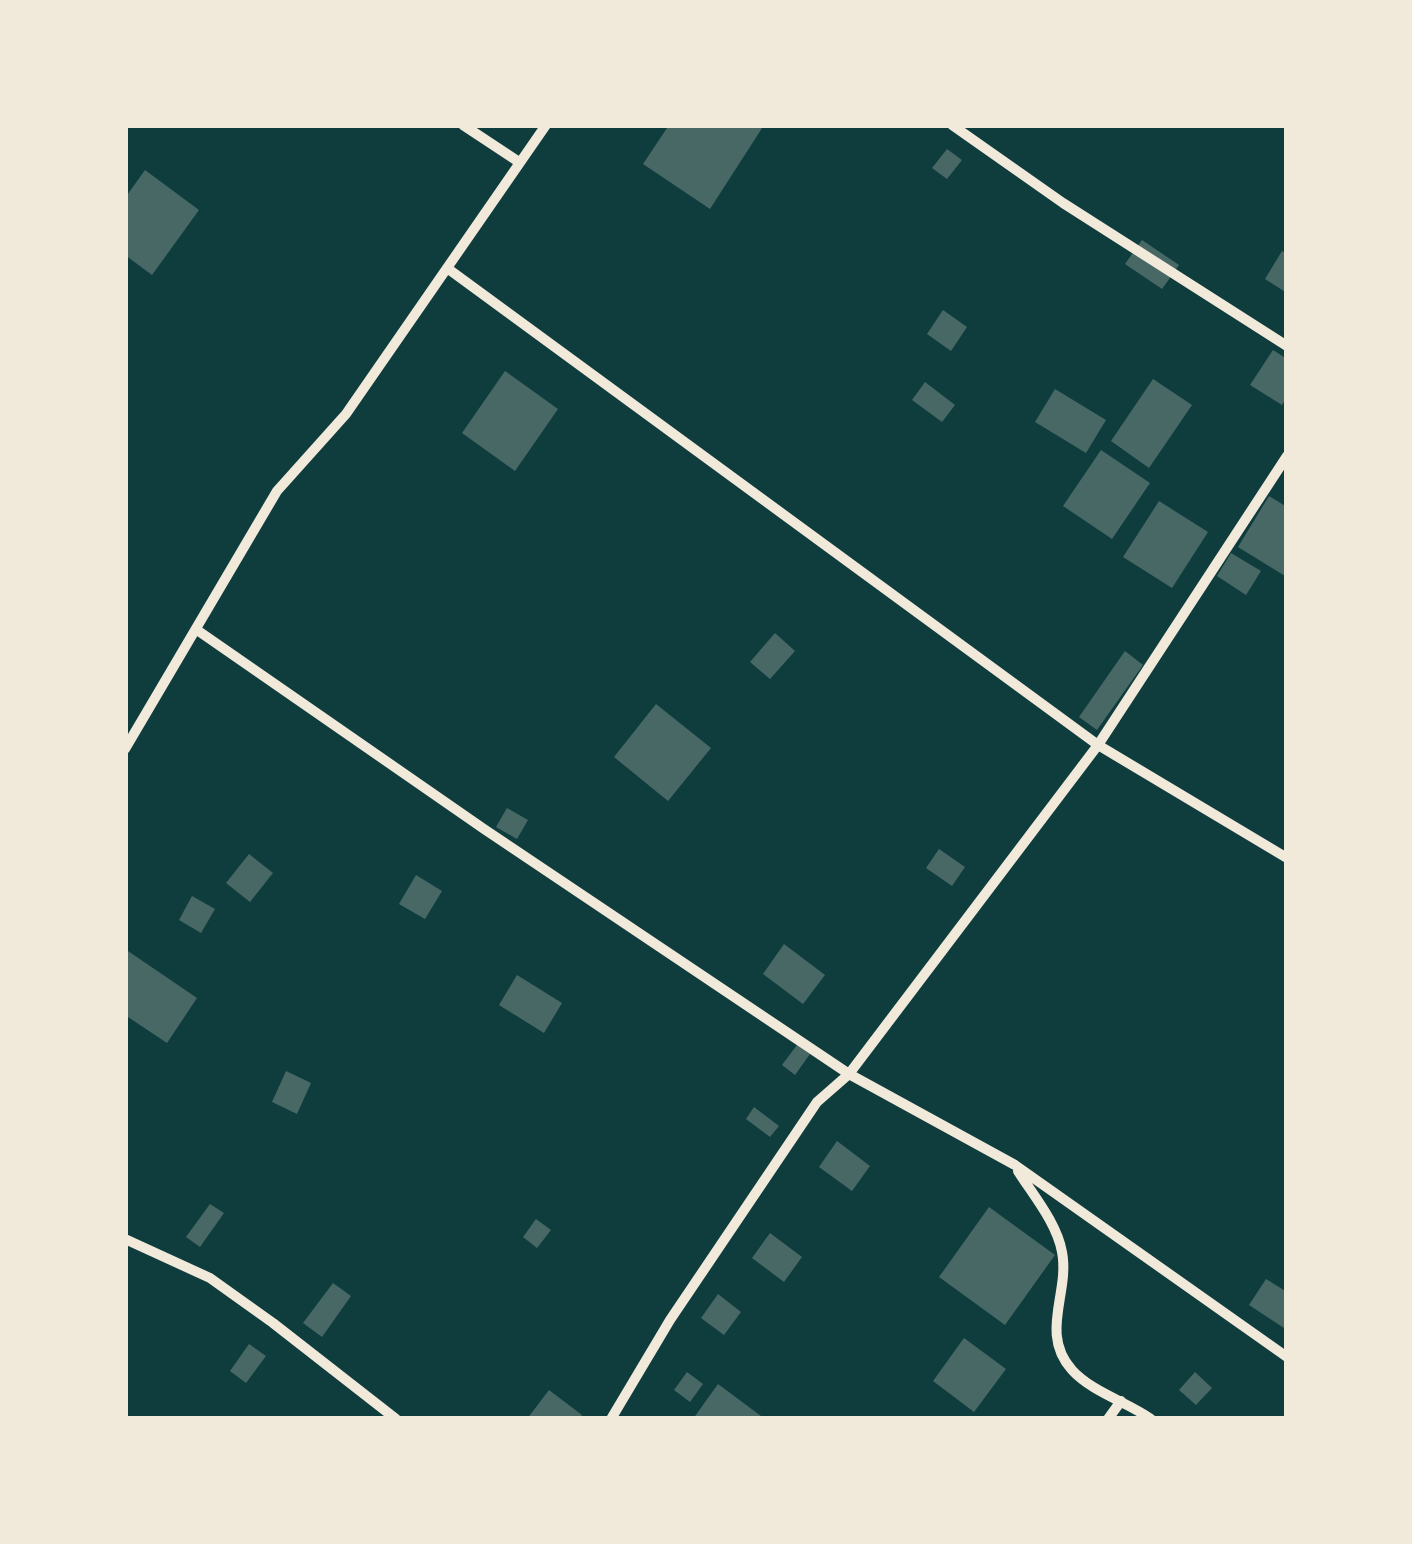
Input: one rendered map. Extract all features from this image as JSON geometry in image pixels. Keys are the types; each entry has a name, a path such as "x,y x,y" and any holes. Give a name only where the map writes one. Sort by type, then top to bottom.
{"street":[{"path":"464,125 519,162"},
{"path":"125,749 277,492 346,414 546,125"},
{"path":"952,125 1063,203 1287,346"},
{"path":"447,268 1098,745 1287,858"},
{"path":"610,1419 670,1320 817,1102 850,1074 1098,745 1287,456"},
{"path":"197,630 484,829 850,1074 1015,1166 1287,1357"},
{"path":"1015,1166 1050,1223 1062,1251 1055,1326 1062,1357 1074,1372 1150,1419"},
{"path":"125,1240 210,1278 396,1419"},
{"path":"1108,1419 1122,1401"}],"building":[{"path":"669,125 764,125 710,209 643,164"},
{"path":"947,149 962,160 947,179 932,168"},
{"path":"145,170 199,210 152,275 125,255 125,198"},
{"path":"1142,240 1179,265 1162,289 1125,264"},
{"path":"1282,251 1287,254 1287,293 1265,279"},
{"path":"943,310 967,327 951,351 927,334"},
{"path":"1273,350 1287,359 1287,397 1282,405 1250,385"},
{"path":"505,371 558,409 515,471 462,433"},
{"path":"1153,379 1192,405 1149,468 1111,441"},
{"path":"925,382 955,405 942,422 912,400"},
{"path":"1055,389 1106,420 1086,453 1035,422"},
{"path":"1101,450 1150,483 1112,539 1063,506"},
{"path":"1269,496 1287,507 1285,576 1238,547"},
{"path":"1159,501 1208,532 1172,588 1123,557"},
{"path":"1231,553 1261,571 1246,595 1217,576"},
{"path":"775,633 795,651 770,679 750,662"},
{"path":"1125,651 1143,665 1097,730 1079,717"},
{"path":"656,704 711,748 668,801 614,757"},
{"path":"507,808 528,820 517,839 496,827"},
{"path":"939,849 965,867 952,886 926,868"},
{"path":"249,854 273,873 250,902 226,883"},
{"path":"416,875 442,891 425,919 399,904"},
{"path":"192,896 215,909 201,933 179,920"},
{"path":"784,944 825,975 803,1004 763,974"},
{"path":"125,949 197,998 167,1043 125,1015"},
{"path":"517,975 562,1003 544,1033 499,1005"},
{"path":"797,1045 810,1054 795,1075 782,1065"},
{"path":"286,1071 311,1083 297,1114 272,1102"},
{"path":"754,1107 779,1126 770,1137 746,1119"},
{"path":"837,1141 870,1166 852,1191 819,1167"},
{"path":"210,1204 224,1213 200,1247 186,1237"},
{"path":"989,1207 1055,1255 1005,1325 939,1277"},
{"path":"536,1219 551,1230 537,1248 523,1237"},
{"path":"770,1233 802,1257 784,1282 752,1258"},
{"path":"1266,1279 1287,1292 1287,1330 1249,1305"},
{"path":"333,1283 351,1296 322,1337 303,1323"},
{"path":"718,1294 741,1312 724,1335 701,1318"},
{"path":"964,1338 1006,1369 974,1412 933,1381"},
{"path":"249,1344 266,1356 246,1383 230,1371"},
{"path":"687,1372 703,1384 690,1402 674,1390"},
{"path":"1195,1372 1212,1388 1196,1405 1179,1390"},
{"path":"718,1384 765,1419 693,1419"},
{"path":"549,1390 582,1415 579,1419 527,1419"}]}
